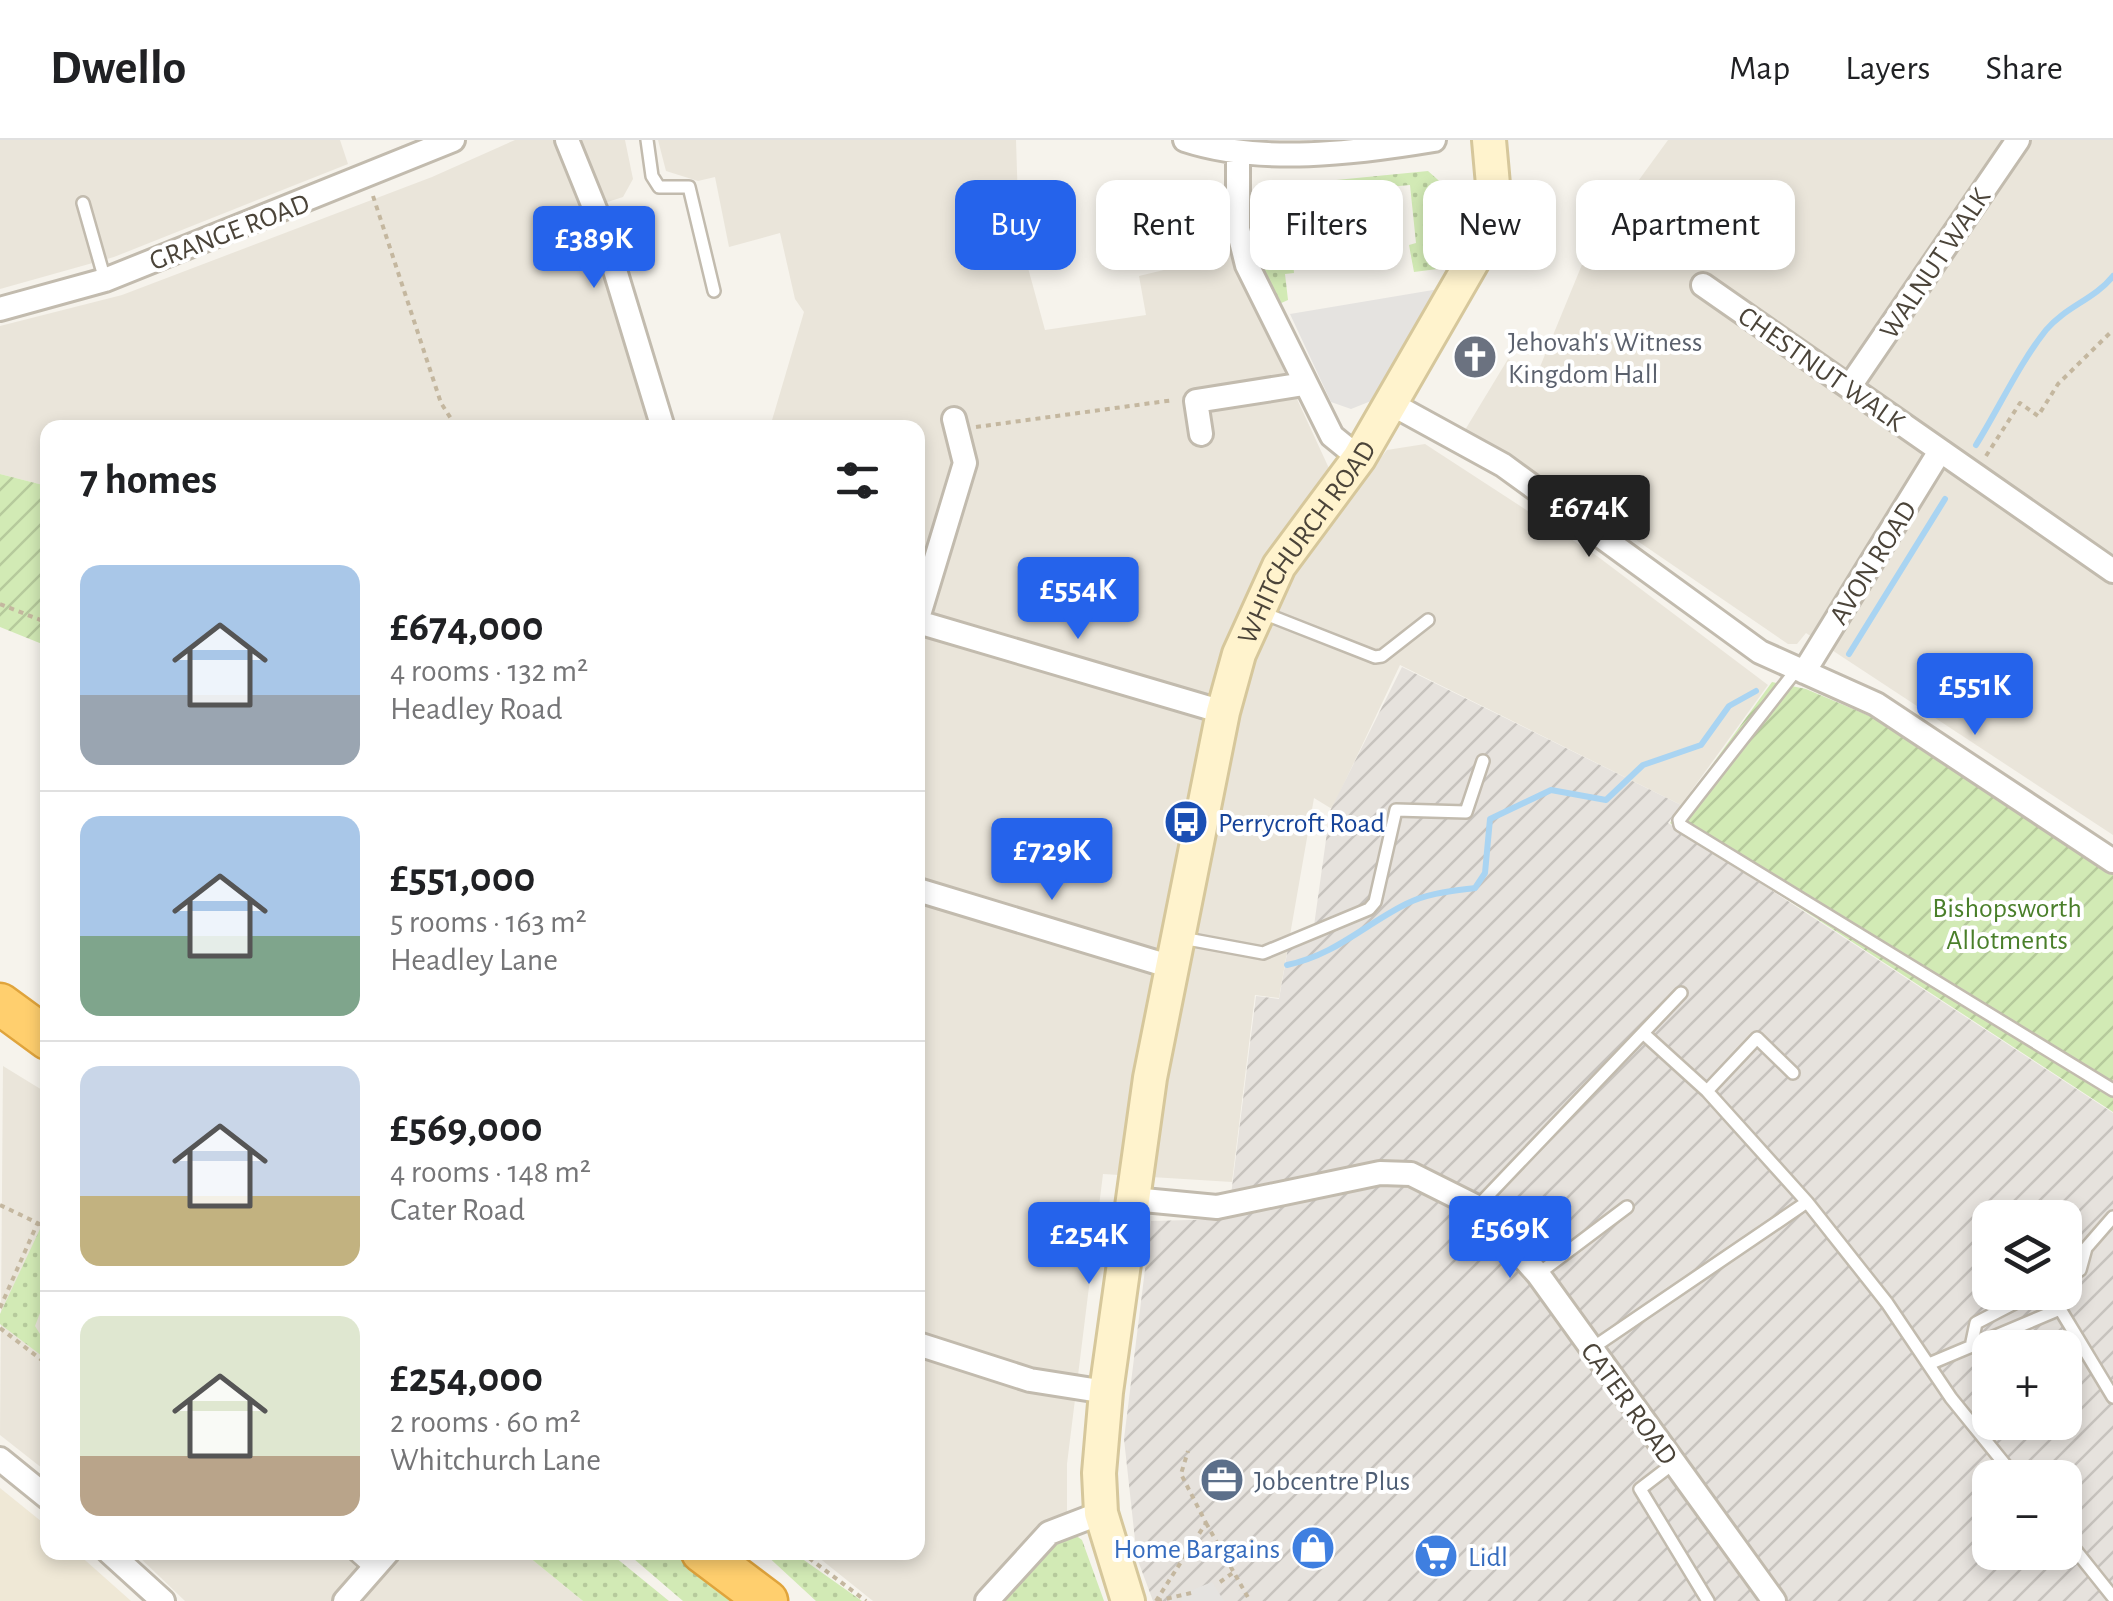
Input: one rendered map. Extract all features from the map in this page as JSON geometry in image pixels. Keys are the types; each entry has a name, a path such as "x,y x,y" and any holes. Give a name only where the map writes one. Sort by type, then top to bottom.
{"highway":[{"path":"0,1004 40,1033"},
{"path":"713,1560 767,1601"},
{"path":"746,1560 788,1601"}],"street":[{"name":"GRANGE ROAD","path":"0,309 105,280 453,140"},
{"path":"567,140 601,224 662,420"},
{"path":"1198,142 1238,152 1434,140"},
{"name":"WHITCHURCH ROAD","path":"1128,1601 1101,1513 1106,1392 1132,1199 1175,952 1223,712 1257,610 1279,566 1359,458 1490,230 1494,207 1489,140"},
{"name":"WALNUT WALK","path":"1850,386 2018,140"},
{"path":"1238,152 1241,247 1332,436 1359,458"},
{"name":"CHESTNUT WALK","path":"1703,285 2113,571"},
{"path":"1201,434 1196,402 1304,384"},
{"path":"1390,403 1503,465 1760,652 1876,704 2113,861"},
{"path":"925,597 965,463 955,425"},
{"name":"AVON ROAD","path":"1800,671 1940,451"},
{"path":"925,622 1223,712"},
{"path":"925,892 1175,952"},
{"name":"CATER ROAD","path":"1132,1199 1217,1207 1380,1173 1411,1174 1477,1207 1538,1274 1774,1601"},
{"path":"925,1346 1030,1380 1106,1392"},
{"path":"0,1458 40,1491"},
{"path":"986,1601 1049,1533 1101,1513"},
{"path":"118,1560 163,1601"},
{"path":"345,1601 380,1562"}],"lane":[{"path":"647,140 652,176 659,187 689,187 714,290"},
{"path":"83,204 105,280"},
{"path":"1257,610 1375,657 1382,656 1428,620"},
{"path":"1800,671 1679,820 1680,825 2113,1090"},
{"path":"1175,952 1263,953 1370,909 1375,902 1396,810 1466,812 1483,761"},
{"path":"1477,1207 1681,993"},
{"path":"1643,1034 1707,1091 1807,1202 1887,1302 2002,1460"},
{"path":"1707,1091 1758,1038 1793,1072"},
{"path":"1591,1349 1807,1202"},
{"path":"1538,1274 1627,1206"},
{"path":"2082,1263 2086,1248 2113,1217"},
{"path":"2004,1330 2060,1309 2073,1330"},
{"path":"1975,1330 1976,1324 2002,1310"},
{"path":"1929,1364 1972,1342"},
{"path":"2082,1346 2113,1397"},
{"path":"1674,1464 1640,1488 1708,1601"},
{"path":"2082,1559 2113,1598"}],"path":[{"path":"366,178 436,390 453,420"},
{"path":"1975,475 2020,404 2038,416 2058,384 2113,330"},
{"path":"955,425 1166,400 1196,402"},
{"path":"0,604 40,620"},
{"path":"0,1205 38,1222 0,1308"},
{"path":"0,1328 40,1359"},
{"path":"1188,1452 1181,1474 1250,1601"},
{"path":"1156,1601 1206,1523"},
{"path":"811,1560 866,1601"},
{"path":"1220,1582 1234,1572"},
{"path":"1156,1601 1195,1592"}],"shaded area":[{"path":"0,140 340,140 348,164 114,257 0,289"},
{"path":"515,140 625,140 633,179 623,197 586,209 653,420 40,420 40,484 0,474 0,326 122,295 432,177"},
{"path":"658,140 1016,140 1017,180 955,180 955,270 1029,270 1045,330 1146,315 1139,276 1164,270 1230,270 1230,254 1345,503 1387,450 1425,444 1597,556 1768,685 1681,805 1400,665 1332,809 1314,798 1279,998 1255,995 1232,1182 1103,1174 1067,1464 1067,1529 998,1601 873,1601 822,1560 925,1560 925,420 772,420 804,312 795,299 780,233 729,247 715,177 698,181 666,171"},
{"path":"1668,140 2113,140 2113,835 1806,633 1797,644 1788,644 1547,479 1465,430 1508,359 1535,379 1580,270 1795,270 1795,180 1639,180"},
{"path":"1439,289 1371,401 1351,409 1331,402 1290,314"},
{"path":"1402,667 1681,805 1668,823 2113,1113 2113,1601 1153,1601 1137,1558 1124,1439 1151,1221 1228,1219 1256,996 1279,999 1288,948 1312,940 1330,811"},
{"path":"3,1066 40,1089 40,1466 0,1435"},
{"path":"0,1488 40,1520 40,1560 85,1560 131,1601 0,1601"},
{"path":"142,1560 533,1560 583,1601 185,1601"},
{"path":"1212,1582 1224,1601 1182,1601 1180,1595"}],"green space":[{"path":"1428,171 1438,180 1423,180 1423,270 1430,270 1414,272 1409,245 1416,243 1410,185 1403,186 1403,180 1337,180"},
{"path":"1262,270 1294,270 1285,274 1288,300 1279,304"},
{"path":"0,474 40,484 40,643 0,627"},
{"name":"Bishopsworth Allotments","path":"1772,682 1806,689 1879,720 2113,873 2113,1112 1670,823"},
{"path":"40,1229 40,1313 35,1326 40,1334 40,1354 0,1324 0,1314"},
{"path":"1067,1529 1082,1540 1104,1601 998,1601"},
{"path":"533,1560 619,1560 669,1601 583,1601"},
{"path":"635,1560 701,1560 757,1601 683,1601"},
{"path":"772,1560 804,1560 862,1601 816,1601"}],"waterway":[{"path":"1976,445 2046,330 2113,276"},
{"path":"1849,654 1945,499"},
{"path":"1287,965 1335,947 1414,900 1475,888 1485,873 1490,819 1551,790 1606,800 1643,765 1701,745 1729,706 1756,691"}],"place":[{"name":"Jehovah's Witness Kingdom Hall","path":"1475,357"},
{"name":"Perrycroft Road","path":"1186,822"},
{"name":"Jobcentre Plus","path":"1222,1480"},
{"name":"Home Bargains","path":"1313,1548"},
{"name":"Lidl","path":"1436,1556"}]}
